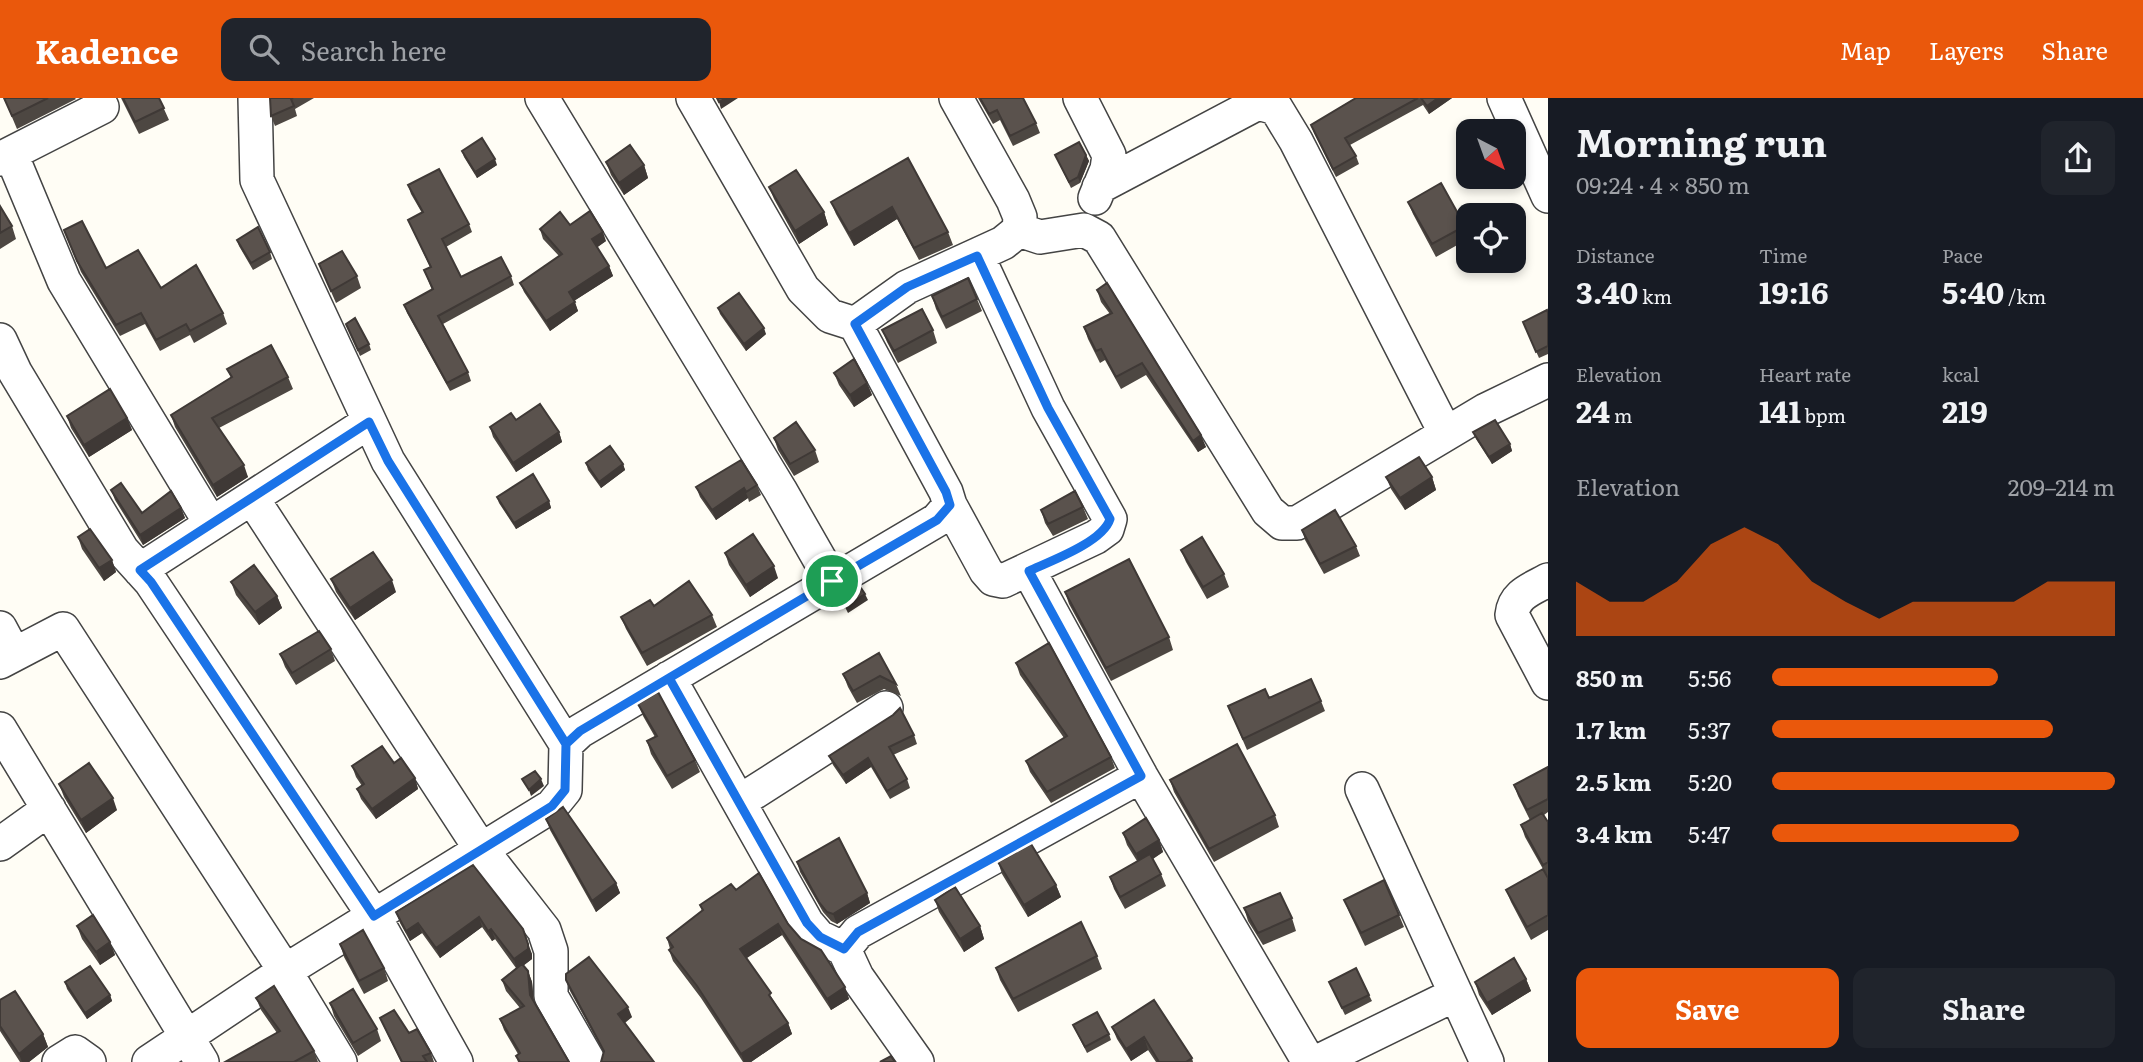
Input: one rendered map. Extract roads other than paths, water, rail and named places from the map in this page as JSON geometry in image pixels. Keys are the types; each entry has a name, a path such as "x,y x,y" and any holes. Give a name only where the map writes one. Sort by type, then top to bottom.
{"street":[{"path":"149,1062 195,1049 285,971 480,848 541,815 560,799 566,780 566,744 388,461 257,180 255,98"},
{"path":"542,98 780,490 832,581"},
{"path":"693,98 803,289 830,316 855,324 946,492 950,505 993,579 1003,581 1096,537 1107,529 1110,519 1048,408 977,256"},
{"path":"855,324 907,287 1003,243 1019,230 1020,217 1013,200 956,98"},
{"path":"1080,98 1109,155 1107,169 1084,230"},
{"path":"1504,98 1548,196"},
{"path":"1099,187 1269,102 1296,141 1446,434"},
{"path":"102,107 6,157 64,281 211,524"},
{"path":"1019,230 1040,237 1084,230 1099,238 1268,511 1282,523 1297,523 1486,410 1548,380"},
{"path":"0,340 15,372 122,550 151,582 374,916 456,1062"},
{"path":"140,570 369,422"},
{"path":"252,498 480,848 544,930 551,951 551,996 589,1062"},
{"path":"566,744 580,731 937,520 950,505"},
{"path":"1029,571 1141,776 1309,1062"},
{"path":"1548,580 1520,596 1513,605 1512,615 1548,683"},
{"path":"5,648 63,629 285,971 340,1062"},
{"path":"669,678 807,923 820,937 844,949 857,976 917,1062"},
{"path":"739,802 886,708"},
{"path":"0,729 195,1049"},
{"path":"844,949 858,932 1141,776"},
{"path":"1362,789 1487,1062"},
{"path":"0,844 49,808"},
{"path":"1317,1062 1456,994"},
{"path":"59,1062 75,1052 89,1062"}]}
